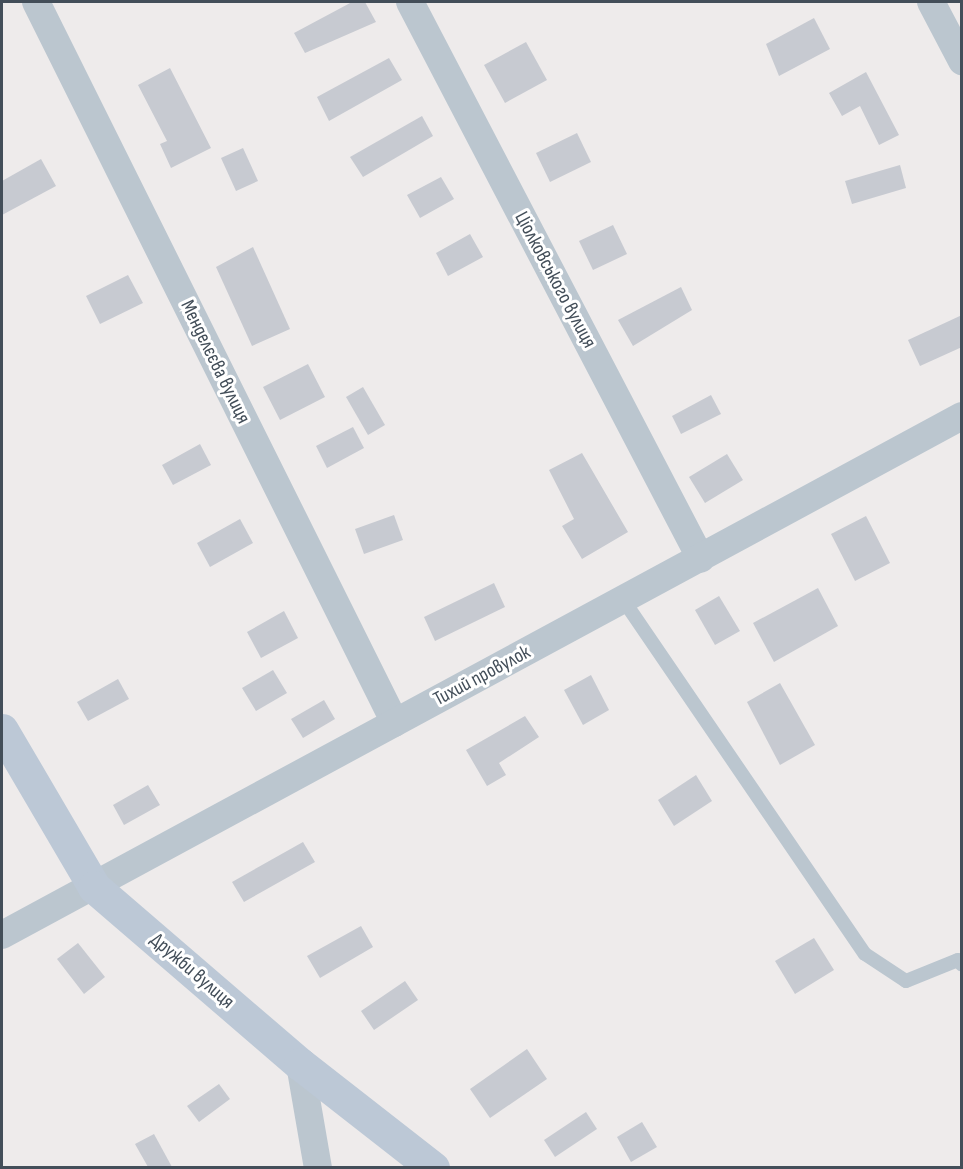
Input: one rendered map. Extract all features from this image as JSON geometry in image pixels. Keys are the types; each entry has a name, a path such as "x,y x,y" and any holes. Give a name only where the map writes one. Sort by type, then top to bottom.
{"street":[{"name":"Менделєєва вулиця","path":"36,2 395,723"},
{"name":"Ціолковського вулиця","path":"410,2 701,559"},
{"path":"931,2 962,61"},
{"name":"Тихий провулок","path":"2,935 624,601 962,416"},
{"name":"Дружби вулиця","path":"2,730 94,887 300,1064 433,1167"},
{"path":"300,1064 318,1167"}],"lane":[{"path":"624,601 865,954 906,981 958,960 962,965"}],"building":[{"path":"352,2 365,2 376,22 305,53 294,33"},
{"path":"814,18 830,49 779,76 766,44"},
{"path":"526,42 547,80 505,103 484,65"},
{"path":"389,58 402,80 329,121 317,97"},
{"path":"170,68 211,148 171,168 160,144 167,141 138,85"},
{"path":"866,72 899,135 879,145 860,106 842,116 829,93"},
{"path":"422,116 433,136 363,177 350,157"},
{"path":"577,133 591,162 550,182 536,153"},
{"path":"243,148 258,181 236,191 221,158"},
{"path":"41,159 56,186 2,215 2,181"},
{"path":"900,165 906,188 852,204 845,181"},
{"path":"441,177 454,199 420,218 407,195"},
{"path":"613,225 627,254 593,270 579,241"},
{"path":"470,234 483,257 448,276 436,253"},
{"path":"253,247 290,329 252,346 216,267"},
{"path":"128,275 143,303 100,324 86,296"},
{"path":"681,287 692,310 633,346 618,320"},
{"path":"962,315 962,347 920,366 908,340"},
{"path":"308,364 325,397 280,420 263,387"},
{"path":"363,387 385,425 368,435 346,397"},
{"path":"711,395 721,414 681,434 672,416"},
{"path":"353,427 364,448 327,468 316,446"},
{"path":"200,444 211,465 173,485 162,465"},
{"path":"582,453 628,532 582,559 562,526 574,519 549,470"},
{"path":"727,454 743,480 705,503 689,477"},
{"path":"394,515 403,540 364,554 355,529"},
{"path":"866,516 890,563 855,581 831,534"},
{"path":"240,519 253,543 210,567 197,543"},
{"path":"494,583 505,607 435,641 424,617"},
{"path":"818,588 838,626 774,662 753,623"},
{"path":"719,596 740,631 715,645 695,610"},
{"path":"284,611 298,638 261,658 247,632"},
{"path":"273,670 287,693 256,711 242,688"},
{"path":"591,675 609,710 583,725 564,690"},
{"path":"118,679 129,699 88,721 77,702"},
{"path":"780,683 815,745 780,765 747,702"},
{"path":"324,700 335,719 303,738 291,719"},
{"path":"525,716 539,737 499,763 506,775 487,786 466,750"},
{"path":"696,775 712,801 674,826 658,800"},
{"path":"148,785 160,805 124,825 113,805"},
{"path":"303,842 315,862 244,902 232,882"},
{"path":"361,926 373,947 320,978 307,956"},
{"path":"814,938 834,970 795,994 775,961"},
{"path":"78,943 105,977 84,994 57,959"},
{"path":"405,981 418,1000 374,1030 361,1011"},
{"path":"527,1049 547,1079 490,1118 470,1089"},
{"path":"219,1084 230,1099 199,1122 187,1106"},
{"path":"586,1112 597,1129 555,1157 544,1140"},
{"path":"642,1122 657,1147 631,1162 617,1137"},
{"path":"154,1134 172,1167 148,1167 135,1144"}]}
